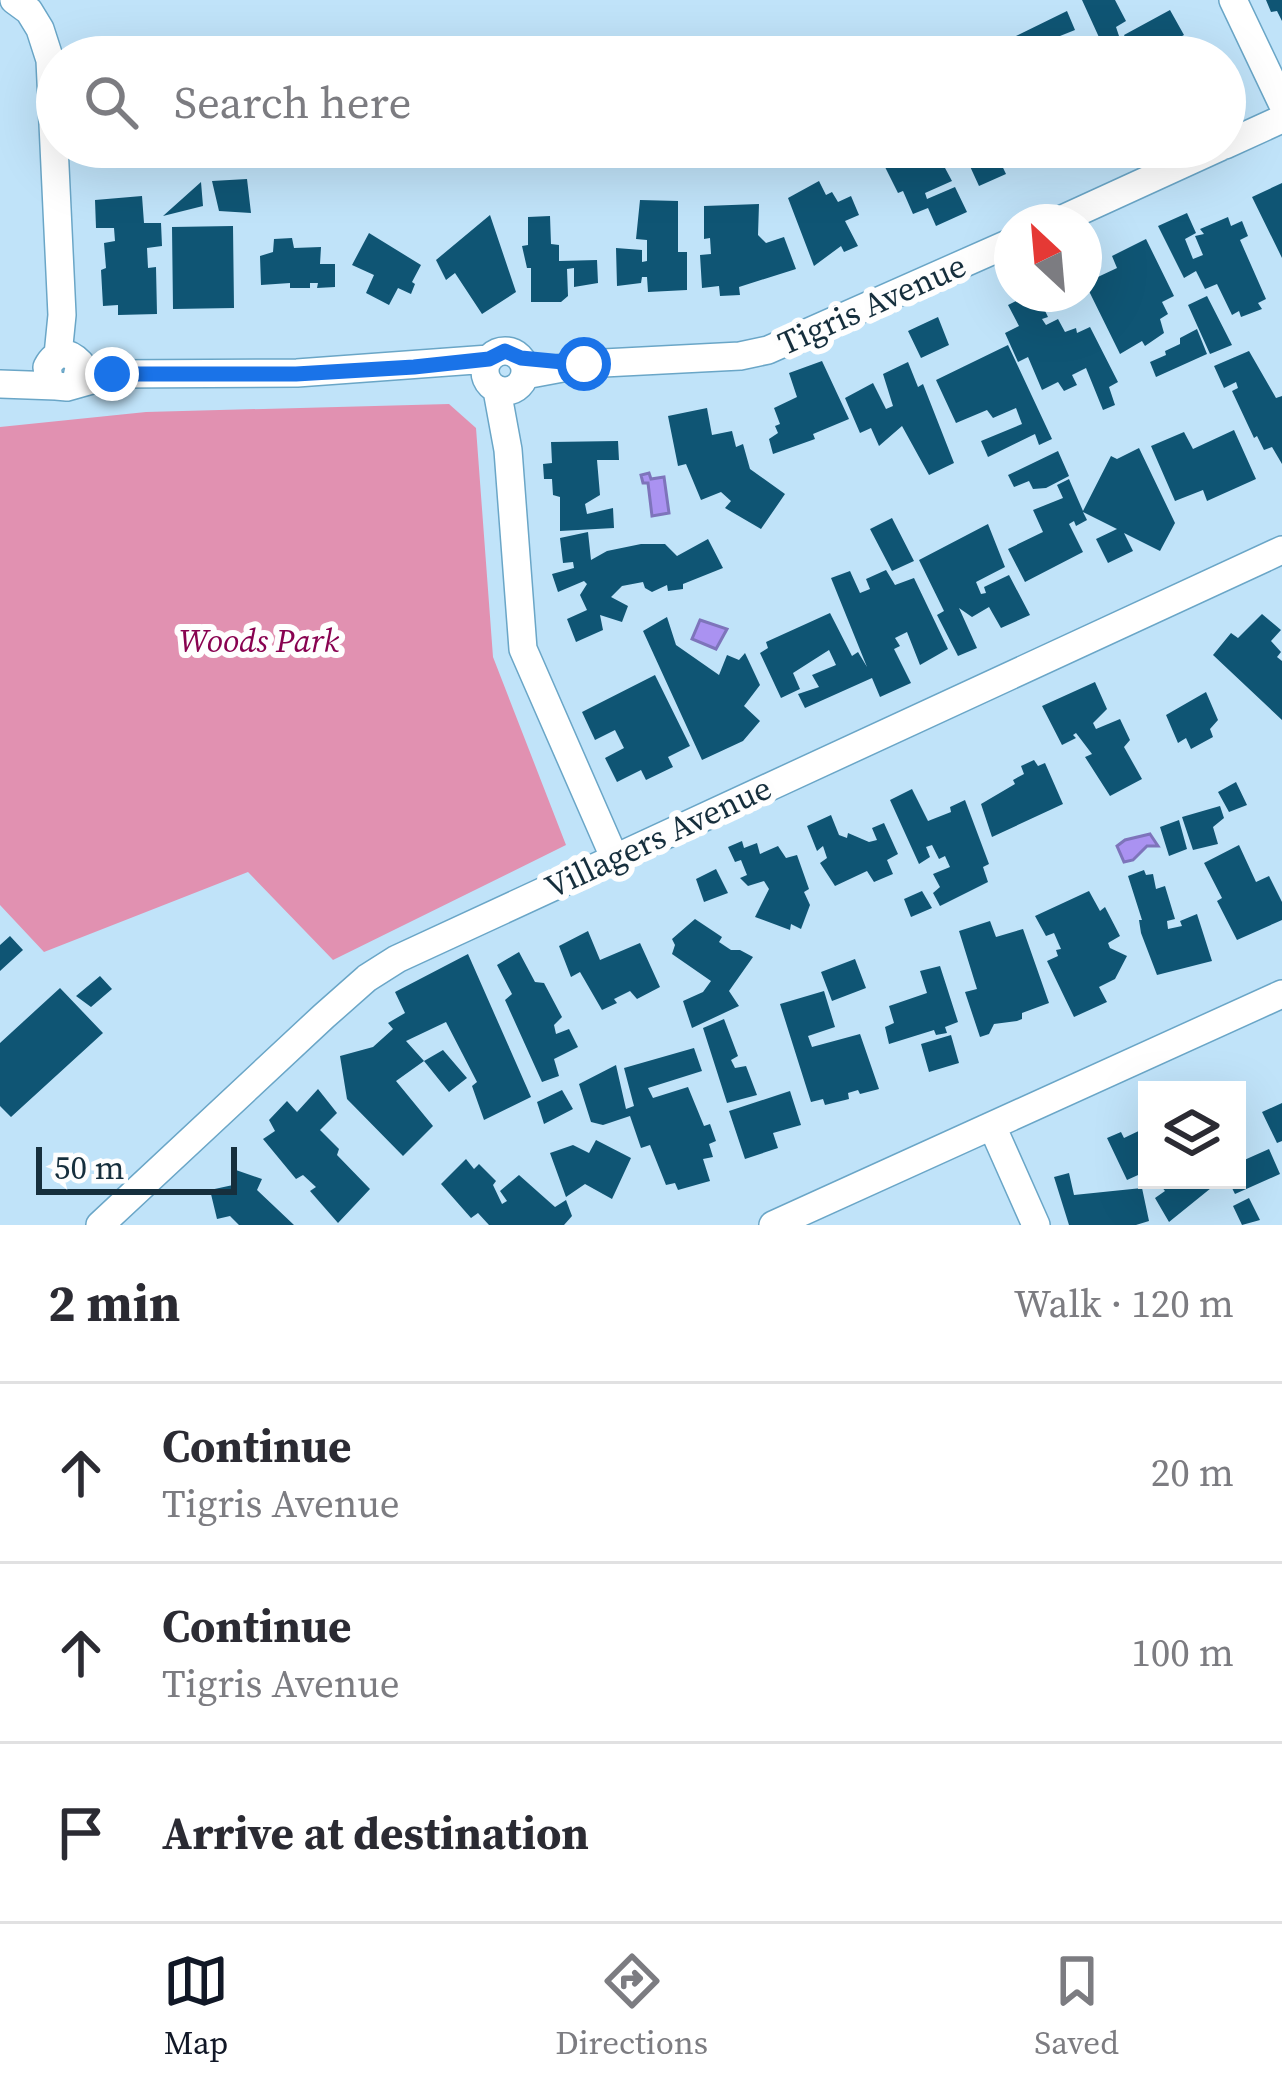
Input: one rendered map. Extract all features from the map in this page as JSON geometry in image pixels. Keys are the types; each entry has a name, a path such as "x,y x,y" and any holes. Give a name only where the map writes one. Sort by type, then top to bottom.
{"street":[{"path":"14,0 29,11 42,36"},
{"path":"1233,0 1282,104"},
{"path":"1246,135 1282,118"},
{"path":"55,168 65,368"},
{"path":"1095,204 1174,168"},
{"name":"Tigris Avenue","path":"0,383 65,368 112,374 296,374 414,367 505,374 584,364 740,356 768,350 994,250"},
{"path":"505,374 523,649 614,857"},
{"name":"Villagers Avenue","path":"100,1225 367,979 436,939 1282,550"},
{"path":"773,1225 1282,994"},
{"path":"992,1126 1036,1225"}],"green space":[{"name":"Woods Park","path":"449,404 476,428 493,657 566,845 333,960 248,872 44,952 0,905 0,427 146,412"}],"shaded area":[{"path":"649,473 651,479 664,477 669,513 652,516 648,483 643,483 641,475"},
{"path":"700,620 727,629 716,649 692,639"},
{"path":"1150,834 1158,846 1147,846 1124,862 1117,846"}],"building":[{"path":"1082,0 1115,0 1126,21 1116,27 1119,36 1098,36"},
{"path":"1266,0 1282,0 1282,21 1277,11 1271,12"},
{"path":"1170,10 1184,35 1124,36"},
{"path":"1067,11 1075,30 1060,36 1016,36"},
{"path":"886,168 945,168 952,181 925,193 927,199 955,187 967,212 936,226 928,208 913,214 903,191 898,193"},
{"path":"971,168 1003,168 1006,174 979,186"},
{"path":"247,179 251,213 219,211 212,181"},
{"path":"819,181 826,195 832,192 838,202 851,196 859,215 845,221 858,246 844,252 841,246 814,266 788,198"},
{"path":"201,182 203,206 163,216"},
{"path":"1282,183 1282,258 1252,197"},
{"path":"142,196 144,223 161,223 162,246 147,248 148,268 156,267 157,314 118,315 118,305 103,306 101,270 106,268 104,243 115,241 114,228 96,228 95,200"},
{"path":"640,200 678,201 678,252 687,252 687,290 648,292 647,277 641,283 617,286 616,248 642,250 642,262 647,261 647,240 636,239"},
{"path":"759,204 758,235 766,243 784,237 796,269 739,287 740,295 720,296 719,286 702,288 700,255 711,254 710,238 704,239 704,206"},
{"path":"1187,213 1196,233 1185,239 1193,259 1203,255 1195,236 1204,234 1200,229 1228,217 1231,226 1242,221 1248,236 1240,240 1266,299 1258,303 1262,309 1241,317 1239,311 1232,315 1217,284 1205,289 1196,271 1184,278 1158,226"},
{"path":"490,215 516,292 482,314 455,273 446,280 436,260"},
{"path":"550,216 551,244 559,245 559,261 597,260 598,283 574,287 574,268 567,269 568,296 561,302 531,302 531,268 527,268 522,246 528,245 528,217"},
{"path":"233,226 234,308 173,309 172,227"},
{"path":"369,233 421,265 411,294 398,288 389,305 366,293 374,275 352,265"},
{"path":"292,238 294,248 321,247 320,264 335,264 335,287 261,285 260,256 273,252 274,239"},
{"path":"1146,239 1174,296 1162,302 1168,314 1160,319 1164,333 1120,354 1099,312 1102,275 1117,268 1112,256"},
{"path":"1207,296 1232,345 1210,354 1188,305"},
{"path":"1012,312 1046,312 1048,317 1042,319 1046,325 1058,319 1065,332 1090,327 1118,382 1109,387 1115,405 1103,410 1086,368 1072,375 1077,385 1064,391 1058,382 1042,390 1028,357 1018,362 1005,333 1019,326"},
{"path":"938,317 949,345 921,358 908,331"},
{"path":"1197,329 1207,354 1156,377 1150,362"},
{"path":"1008,345 1052,439 1039,445 1035,434 988,457 981,441 1022,424 1016,408 993,418 987,410 956,423 936,380"},
{"path":"1249,351 1276,398 1282,396 1282,464 1272,447 1264,450 1254,438 1232,391 1238,388 1236,382 1224,388 1214,366"},
{"path":"822,361 849,419 813,434 815,439 773,454 769,439 778,433 775,426 780,424 774,408 797,397 789,373"},
{"path":"908,362 918,387 923,384 954,463 929,475 902,426 879,446 871,428 860,433 845,398 873,383 886,409 893,406 883,374"},
{"path":"707,408 712,435 732,431 736,447 743,444 750,469 785,494 761,529 725,508 731,501 721,492 701,500 686,464 678,466 668,416"},
{"path":"1234,430 1256,479 1207,501 1203,490 1175,501 1151,446 1184,432 1193,449"},
{"path":"618,441 619,460 597,460 600,495 585,504 587,514 613,508 614,528 560,531 560,497 553,495 552,479 544,479 543,464 552,463 551,442"},
{"path":"1139,448 1175,523 1160,551 1124,533 1133,551 1108,563 1096,539 1117,529 1083,512 1087,520 1069,524 1083,552 1025,582 1008,549 1043,532 1033,510 1063,498 1057,485 1069,479 1083,511 1111,456 1117,459"},
{"path":"1058,451 1069,476 1046,488 1033,489 1029,481 1014,487 1008,475"},
{"path":"892,518 914,561 892,571 870,529"},
{"path":"988,524 1005,567 976,582 981,594 986,593 984,587 1009,575 1030,615 1001,628 989,607 972,617 959,608 977,648 958,656 937,615 944,611 919,560"},
{"path":"588,532 591,560 607,551 641,544 665,544 677,556 708,539 723,568 683,584 683,589 668,591 667,585 652,592 643,582 622,586 611,597 628,606 622,622 600,615 603,630 576,642 567,619 587,610 580,595 587,584 584,581 558,592 552,574 574,568 573,562 563,563 560,538"},
{"path":"886,570 895,585 914,578 948,649 920,665 907,632 895,638 900,646 894,649 911,683 880,697 872,678 805,708 798,694 819,687 812,675 836,665 829,650 793,673 800,689 781,698 760,653 768,648 766,642 830,613 852,656 858,652 867,667 831,578 850,571 860,593 870,589 866,579"},
{"path":"1262,614 1281,630 1271,641 1281,652 1277,657 1282,661 1282,720 1213,655 1231,633 1238,638"},
{"path":"667,617 676,645 719,675 727,655 739,660 745,653 760,685 744,706 760,721 743,741 702,760 643,631"},
{"path":"655,675 690,746 668,757 673,767 646,780 641,770 617,782 605,758 624,748 615,730 595,740 582,712"},
{"path":"1095,682 1107,709 1093,723 1096,729 1120,719 1130,740 1124,747 1142,779 1110,796 1085,757 1092,754 1076,733 1076,738 1062,745 1042,706"},
{"path":"1206,692 1218,720 1210,729 1213,737 1191,749 1186,738 1178,743 1166,715"},
{"path":"1034,760 1038,766 1045,763 1063,804 992,837 981,804 1015,784 1013,780 1024,774 1021,766"},
{"path":"1236,782 1247,805 1229,812 1218,792"},
{"path":"912,789 928,821 965,800 989,864 983,867 988,882 940,906 933,893 940,887 933,874 950,867 945,856 939,859 932,845 926,847 930,857 919,864 890,800"},
{"path":"1220,806 1224,818 1213,827 1218,844 1193,850 1182,817"},
{"path":"831,815 839,835 847,838 848,833 869,842 877,840 872,828 884,823 898,854 887,860 893,874 874,882 867,871 835,886 820,863 827,858 823,846 817,851 807,826"},
{"path":"1179,820 1187,849 1169,856 1160,827"},
{"path":"742,841 744,848 757,843 760,854 778,846 786,858 797,855 810,905 801,929 791,924 790,930 755,917 769,889 764,881 748,886 740,878 747,875 728,847"},
{"path":"1239,845 1256,882 1269,876 1282,902 1282,920 1237,940 1204,863"},
{"path":"716,869 728,893 704,902 696,879"},
{"path":"1144,870 1146,875 1153,874 1156,889 1165,886 1175,919 1167,921 1168,929 1182,926 1180,921 1197,914 1212,961 1157,975 1128,876"},
{"path":"922,891 932,908 911,917 904,899"},
{"path":"1089,891 1100,911 1105,907 1120,936 1108,943 1110,948 1127,956 1115,979 1099,987 1107,1002 1074,1017 1047,961 1061,949 1054,933 1046,936 1035,916"},
{"path":"695,919 722,937 719,942 731,950 753,957 729,991 739,1006 692,1028 683,1001 703,992 711,981 672,954 672,939"},
{"path":"990,921 996,937 1023,929 1049,1003 1022,1013 1017,1021 994,1024 989,1034 980,1037 965,992 977,989 959,931"},
{"path":"588,931 600,960 640,943 660,987 637,999 630,991 602,1010 580,972 571,977 559,946"},
{"path":"10,936 23,950 0,971 0,945"},
{"path":"519,952 535,982 544,983 562,1017 554,1025 556,1034 569,1029 578,1047 554,1059 559,1076 542,1082 505,1000 512,994 497,965"},
{"path":"468,954 531,1097 484,1120 472,1086 477,1082 446,1022 406,1041 424,1061 396,1081 433,1126 403,1156 347,1099 340,1056 373,1047 393,1029 388,1023 405,1013 395,992"},
{"path":"855,959 866,988 832,1001 821,972"},
{"path":"940,966 958,1022 945,1027 947,1033 936,1035 934,1030 889,1044 885,1027 894,1023 889,1006 927,993 920,971"},
{"path":"100,976 112,989 91,1007 76,996"},
{"path":"60,988 103,1033 11,1117 0,1106 0,1043"},
{"path":"824,991 835,1027 808,1036 812,1047 860,1034 879,1089 860,1094 858,1090 848,1093 849,1099 825,1105 823,1099 811,1102 780,1004"},
{"path":"724,1019 738,1056 731,1060 735,1068 746,1066 757,1095 727,1103 703,1028"},
{"path":"951,1035 959,1063 929,1072 921,1044"},
{"path":"694,1048 702,1071 648,1088 653,1098 688,1087 704,1126 710,1124 716,1141 709,1144 713,1157 703,1159 710,1181 678,1190 675,1183 666,1185 650,1145 641,1148 630,1116 603,1125 591,1122 579,1084 616,1065 626,1109 634,1106 624,1068"},
{"path":"443,1050 467,1078 449,1092 424,1061"},
{"path":"318,1089 337,1113 320,1130 370,1189 338,1223 310,1191 316,1187 303,1175 296,1179 263,1139 275,1131 269,1120 287,1101 297,1112"},
{"path":"562,1090 573,1109 544,1124 537,1102"},
{"path":"790,1091 801,1125 773,1133 778,1148 745,1159 729,1111"},
{"path":"1282,1103 1282,1141 1277,1143 1262,1112"},
{"path":"1138,1131 1138,1175 1127,1180 1107,1138 1121,1132 1124,1138"},
{"path":"596,1140 631,1158 612,1199 585,1184 566,1197 550,1153 573,1145 589,1153"},
{"path":"1269,1149 1280,1174 1235,1194 1232,1189 1246,1189 1246,1159"},
{"path":"466,1159 474,1169 479,1164 496,1181 493,1185 502,1204 507,1201 500,1191 519,1175 555,1207 566,1200 572,1216 564,1225 489,1225 478,1213 471,1218 441,1184"},
{"path":"233,1169 262,1179 257,1190 294,1225 239,1225 230,1216 217,1219 210,1190 233,1185"},
{"path":"1069,1173 1074,1195 1142,1189 1149,1221 1069,1225 1054,1177"},
{"path":"1210,1189 1169,1222 1155,1198 1165,1191"},
{"path":"1249,1198 1260,1220 1242,1225 1233,1206"}],"route":[{"path":"112,374 296,374 489,359 505,351 521,358 584,364"}]}
